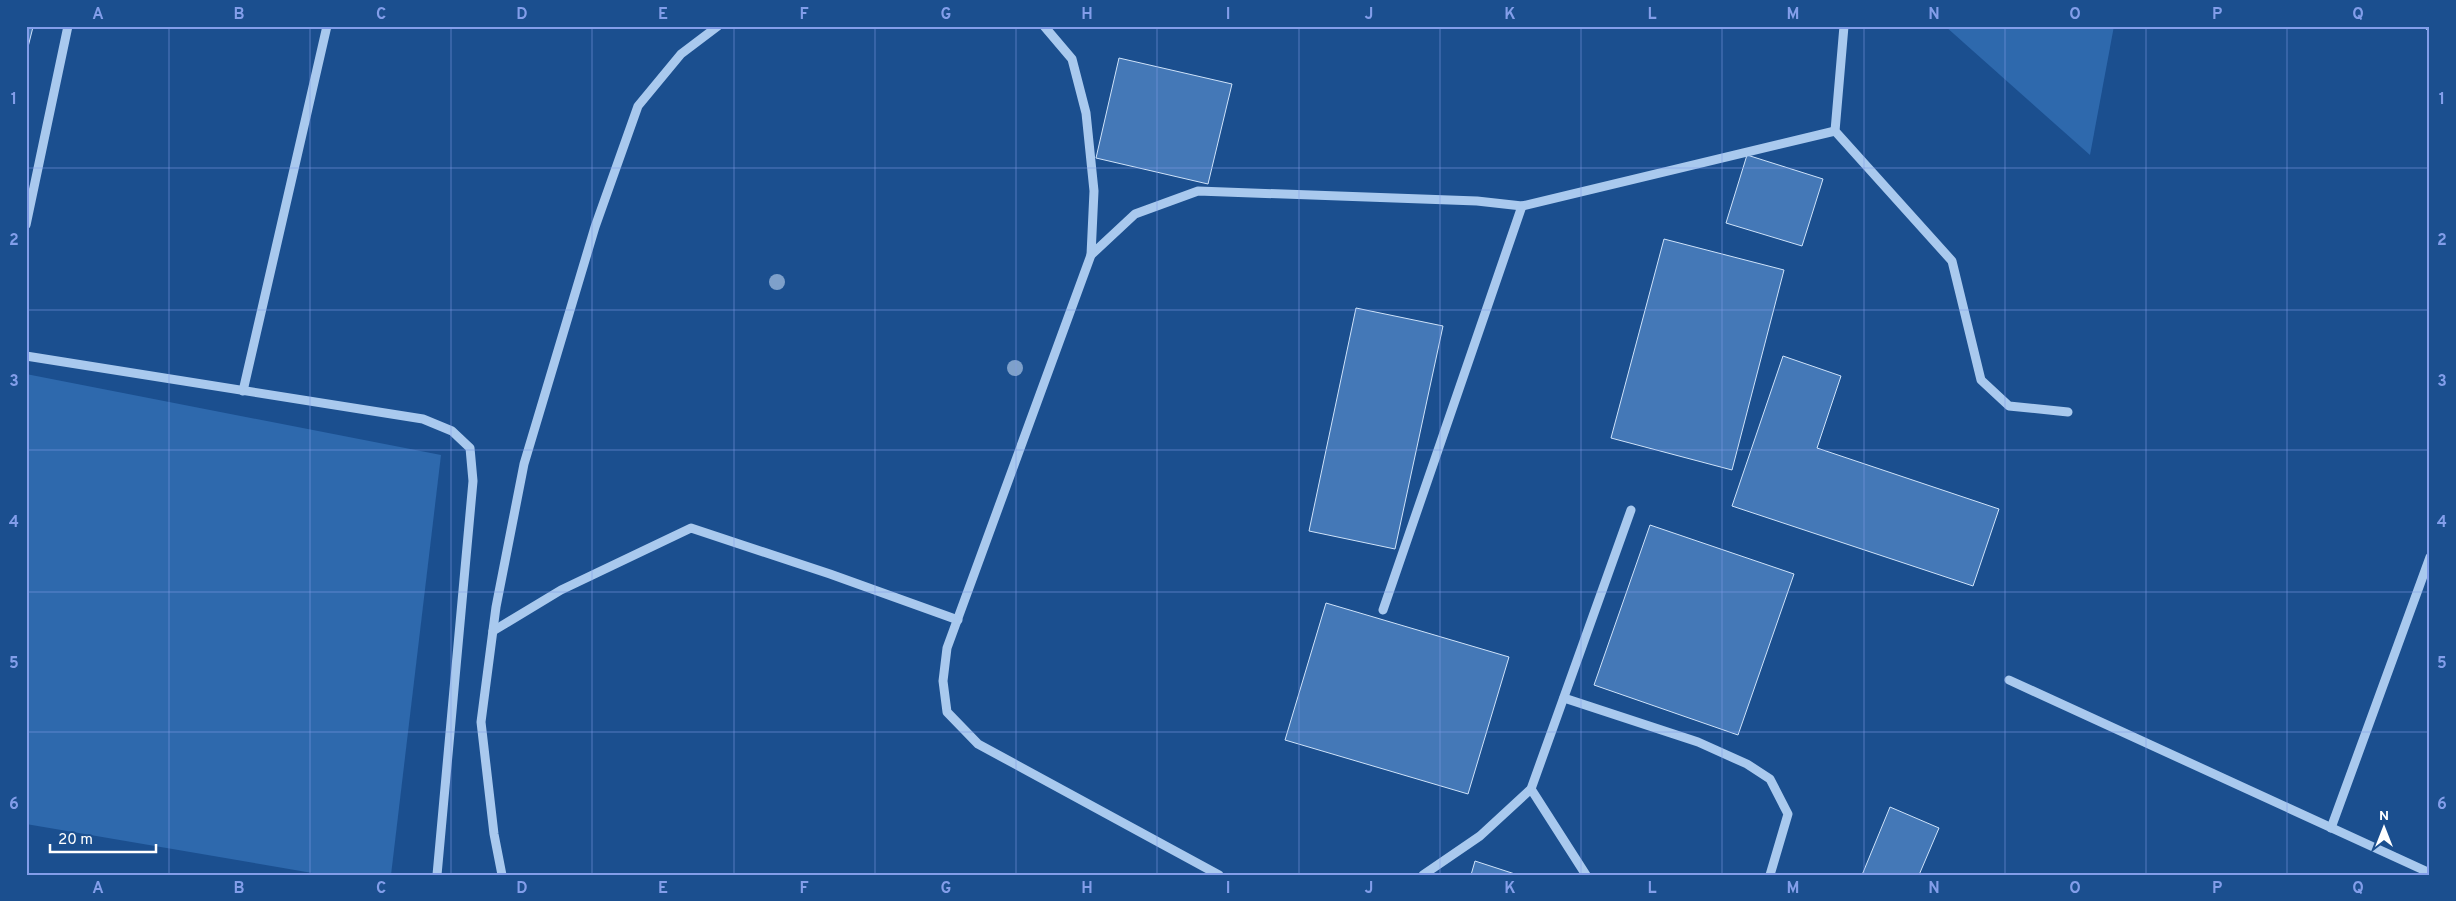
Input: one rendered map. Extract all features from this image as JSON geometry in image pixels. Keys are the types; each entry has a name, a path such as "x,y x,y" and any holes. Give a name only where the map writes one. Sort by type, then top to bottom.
{"street":[{"path":"26,225 68,26"},
{"path":"243,391 327,26"},
{"path":"502,875 494,834 481,722 493,631 524,464 596,227 638,106 681,54 718,26"},
{"path":"1044,26 1072,58 1086,113 1094,191 1091,255 947,648 943,681 947,712 978,744 1219,875"},
{"path":"1844,26 1835,131 1952,261 1981,380 2009,406 2068,412"},
{"path":"1091,255 1136,214 1198,191 1477,202 1522,206 1835,131"},
{"path":"1384,610 1522,206"},
{"path":"26,356 423,419 452,431 470,448 473,481 437,875"},
{"path":"1423,875 1480,836 1531,788 1631,510"},
{"path":"493,631 561,590 691,528 830,574 958,620"},
{"path":"2331,828 2430,557"},
{"path":"2009,680 2430,873"},
{"path":"1564,698 1698,742 1747,764 1770,779 1788,814 1770,875"},
{"path":"1531,788 1586,875"}],"shaded area":[{"path":"1945,26 2114,26 2090,155"},
{"path":"26,374 441,455 391,875 324,875 26,824"}],"building":[{"path":"26,26 33,27 26,55"},
{"path":"1119,58 1232,84 1208,184 1096,158"},
{"path":"1747,155 1823,179 1802,246 1726,223"},
{"path":"1664,239 1784,270 1732,470 1611,438"},
{"path":"1356,308 1443,326 1395,549 1309,531"},
{"path":"1783,356 1841,376 1817,448 1999,509 1973,586 1732,506"},
{"path":"1650,525 1794,574 1738,735 1594,685"},
{"path":"1326,603 1509,657 1468,794 1285,740"},
{"path":"1890,807 1939,828 1919,875 1862,875"},
{"path":"1475,861 1518,875 1471,875"}]}
